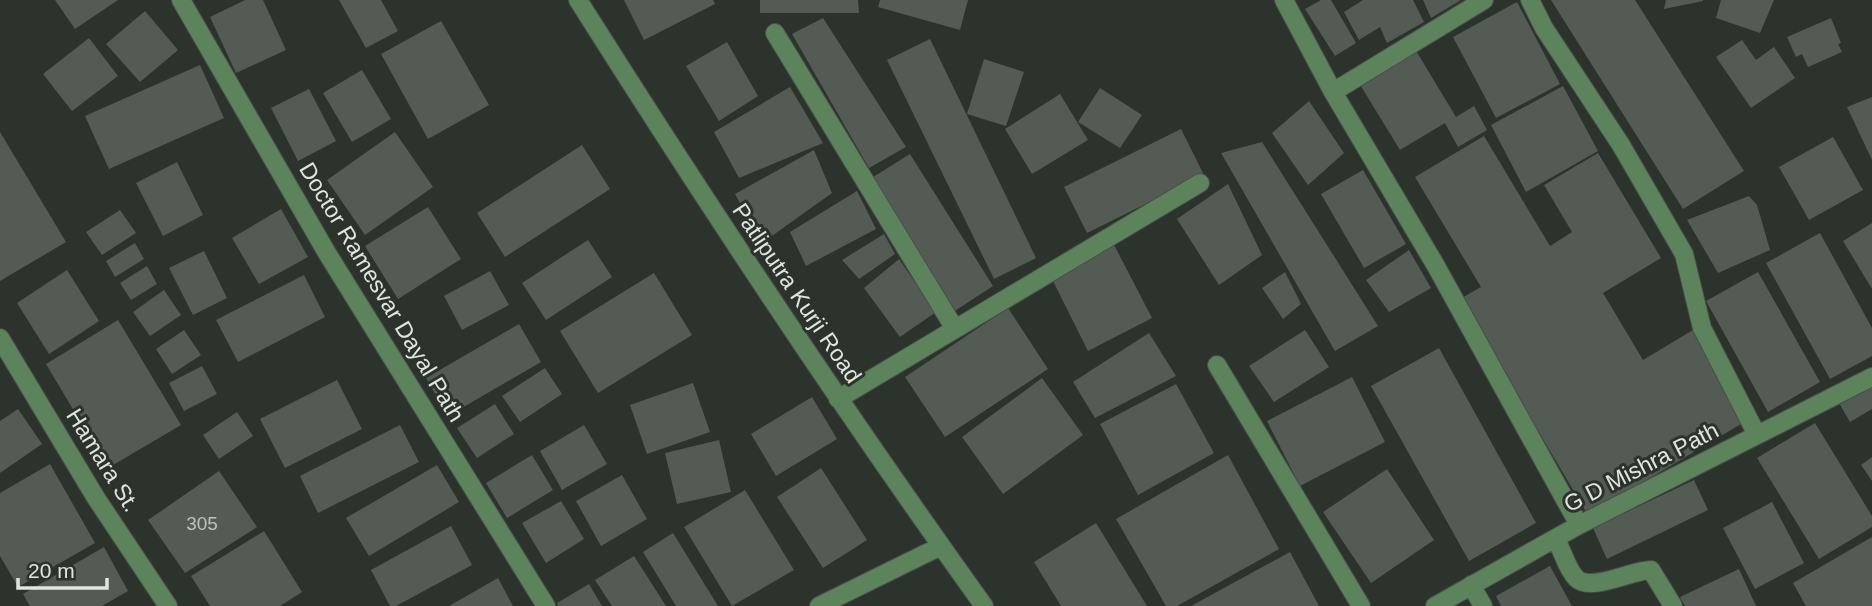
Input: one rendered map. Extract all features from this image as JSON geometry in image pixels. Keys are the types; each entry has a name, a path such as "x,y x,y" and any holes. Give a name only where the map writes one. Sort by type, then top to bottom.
{"street":[{"name":"Doctor Ramesvar Dayal Path","path":"181,0 327,253 546,606"},
{"name":"Patliputra Kurji Road","path":"578,0 680,162 838,399 984,606"},
{"path":"1284,0 1334,92 1436,266 1579,525"},
{"path":"1334,92 1484,0"},
{"path":"1530,0 1544,28 1621,145 1684,254 1702,328 1757,435"},
{"path":"775,33 955,329"},
{"path":"838,399 1200,183"},
{"name":"Hamara St.","path":"0,338 96,498 168,606"},
{"path":"1217,365 1361,606"},
{"name":"G D Mishra Path","path":"1435,606 1579,525 1872,377"},
{"path":"1556,539 1576,579 1587,584 1598,583 1641,570 1651,570 1673,606"},
{"path":"819,606 941,546"},
{"path":"1471,585 1483,606"}],"building":[{"path":"55,0 118,0 75,29"},
{"path":"245,0 263,0 286,50 236,73 210,17"},
{"path":"339,0 381,0 398,31 366,48"},
{"path":"624,0 713,0 715,4 644,40"},
{"path":"760,0 858,0 859,13 760,13"},
{"path":"880,0 968,0 960,30 878,7"},
{"path":"1321,0 1331,0 1356,43 1335,56 1305,9"},
{"path":"1363,0 1413,0 1424,22 1387,43 1380,27 1359,40 1344,12"},
{"path":"1423,0 1461,0 1431,18"},
{"path":"1551,0 1635,0 1744,171 1683,209"},
{"path":"1666,0 1703,0 1703,1 1664,9"},
{"path":"1721,0 1774,0 1760,33 1716,18"},
{"path":"1517,2 1560,84 1496,118 1453,37"},
{"path":"145,11 178,50 140,82 106,44"},
{"path":"823,18 906,147 869,168 792,34"},
{"path":"1831,18 1842,52 1808,67 1802,54 1796,57 1787,37"},
{"path":"441,21 489,105 428,139 381,54"},
{"path":"89,38 118,76 72,111 43,74"},
{"path":"930,39 1036,258 994,279 887,60"},
{"path":"1742,40 1756,60 1774,47 1795,78 1751,108 1716,57"},
{"path":"727,42 758,96 719,121 686,66"},
{"path":"1415,49 1456,117 1474,106 1487,130 1458,147 1445,123 1400,150 1359,83"},
{"path":"984,59 1024,72 1006,126 967,114"},
{"path":"200,65 224,118 109,169 85,116"},
{"path":"362,70 391,119 352,142 323,93"},
{"path":"1563,86 1598,151 1526,192 1491,125"},
{"path":"790,87 823,143 739,178 714,132"},
{"path":"1100,88 1142,115 1120,148 1078,122"},
{"path":"309,89 336,141 298,161 271,108"},
{"path":"1060,94 1088,140 1032,174 1005,129"},
{"path":"1872,97 1872,160 1847,107"},
{"path":"1309,101 1344,153 1308,185 1272,133"},
{"path":"1181,129 1204,175 1087,233 1064,187"},
{"path":"0,132 66,242 0,281"},
{"path":"395,132 433,187 365,235 327,180"},
{"path":"1484,136 1550,246 1572,232 1544,185 1598,153 1661,258 1603,293 1643,360 1693,330 1746,421 1588,515 1460,299 1481,287 1415,177"},
{"path":"1833,137 1863,190 1809,220 1779,167"},
{"path":"1262,142 1378,326 1335,351 1221,153"},
{"path":"582,145 610,189 505,257 477,213"},
{"path":"814,150 832,193 762,243 735,194"},
{"path":"910,154 993,286 953,312 870,179"},
{"path":"177,162 203,215 163,236 136,183"},
{"path":"1363,170 1406,244 1364,268 1321,194"},
{"path":"1228,184 1262,255 1219,285 1177,219"},
{"path":"857,191 876,229 806,266 790,232"},
{"path":"1749,196 1757,205 1770,250 1718,273 1687,220"},
{"path":"428,207 461,259 398,299 365,246"},
{"path":"281,209 308,257 259,284 232,238"},
{"path":"120,210 136,233 102,255 86,232"},
{"path":"1872,223 1872,289 1843,241"},
{"path":"1820,233 1872,328 1872,356 1830,379 1766,263"},
{"path":"884,234 895,254 859,279 842,260"},
{"path":"1110,237 1152,318 1088,351 1049,273"},
{"path":"588,240 612,277 546,320 522,283"},
{"path":"135,243 144,259 115,277 106,261"},
{"path":"1409,250 1431,288 1389,312 1366,280"},
{"path":"204,251 227,298 193,315 169,268"},
{"path":"899,259 936,312 900,337 864,288"},
{"path":"147,266 157,284 131,300 120,283"},
{"path":"67,270 99,321 49,354 17,303"},
{"path":"490,271 509,305 462,330 444,296"},
{"path":"1285,272 1301,304 1283,319 1262,288"},
{"path":"1758,272 1820,382 1768,412 1706,301"},
{"path":"654,273 692,335 598,393 560,331"},
{"path":"304,275 325,317 238,362 216,320"},
{"path":"164,290 181,315 150,336 133,312"},
{"path":"1008,308 1048,369 945,437 905,377"},
{"path":"118,320 181,425 108,468 46,364"},
{"path":"519,324 541,362 448,416 426,378"},
{"path":"184,330 201,355 172,374 156,349"},
{"path":"1305,330 1329,367 1274,402 1249,366"},
{"path":"1149,333 1176,376 1095,418 1073,382"},
{"path":"1439,348 1536,523 1469,561 1371,386"},
{"path":"202,366 217,394 184,411 169,383"},
{"path":"545,368 562,394 520,422 502,396"},
{"path":"1352,377 1385,442 1300,486 1267,421"},
{"path":"1042,378 1083,435 1003,494 962,437"},
{"path":"337,380 362,429 285,468 260,419"},
{"path":"1872,382 1872,409 1850,422 1839,403"},
{"path":"693,383 710,432 647,454 630,405"},
{"path":"1176,384 1214,453 1138,495 1100,424"},
{"path":"812,397 837,439 776,476 751,434"},
{"path":"495,404 514,434 477,458 457,428"},
{"path":"18,409 42,444 0,473 0,421"},
{"path":"237,412 253,436 219,459 203,435"},
{"path":"1815,423 1872,516 1872,527 1819,559 1757,458"},
{"path":"400,425 419,462 318,513 300,476"},
{"path":"584,425 607,464 562,490 540,451"},
{"path":"719,440 731,492 677,504 665,453"},
{"path":"532,455 553,490 507,518 486,483"},
{"path":"1228,455 1279,549 1177,606 1166,606 1116,519"},
{"path":"1872,457 1872,481 1861,465"},
{"path":"50,464 95,543 18,587 0,556 0,493"},
{"path":"437,465 459,502 369,556 346,518"},
{"path":"821,468 867,540 823,568 777,497"},
{"path":"1387,469 1434,540 1371,583 1323,512"},
{"path":"219,471 257,527 185,573 148,520"},
{"path":"622,475 647,519 601,546 576,501"},
{"path":"1694,480 1708,510 1607,559 1593,528"},
{"path":"745,490 794,570 732,606 684,527"},
{"path":"561,501 584,539 546,563 522,523"},
{"path":"1772,502 1804,563 1755,589 1723,528"},
{"path":"1096,523 1147,606 1061,606 1034,562"},
{"path":"451,526 472,565 396,606 390,606 371,570"},
{"path":"264,531 302,592 280,606 210,606 191,576"},
{"path":"673,533 718,606 676,606 643,552"},
{"path":"1872,537 1872,606 1806,606 1793,583"},
{"path":"104,547 128,591 102,606 30,606 23,594"},
{"path":"1290,552 1319,606 1191,606"},
{"path":"634,556 666,606 612,606 595,580"},
{"path":"1550,566 1572,606 1501,606 1496,596"},
{"path":"1739,569 1756,606 1685,606 1680,597"},
{"path":"498,578 513,606 449,606"},
{"path":"589,584 602,606 558,606 557,603"}]}
